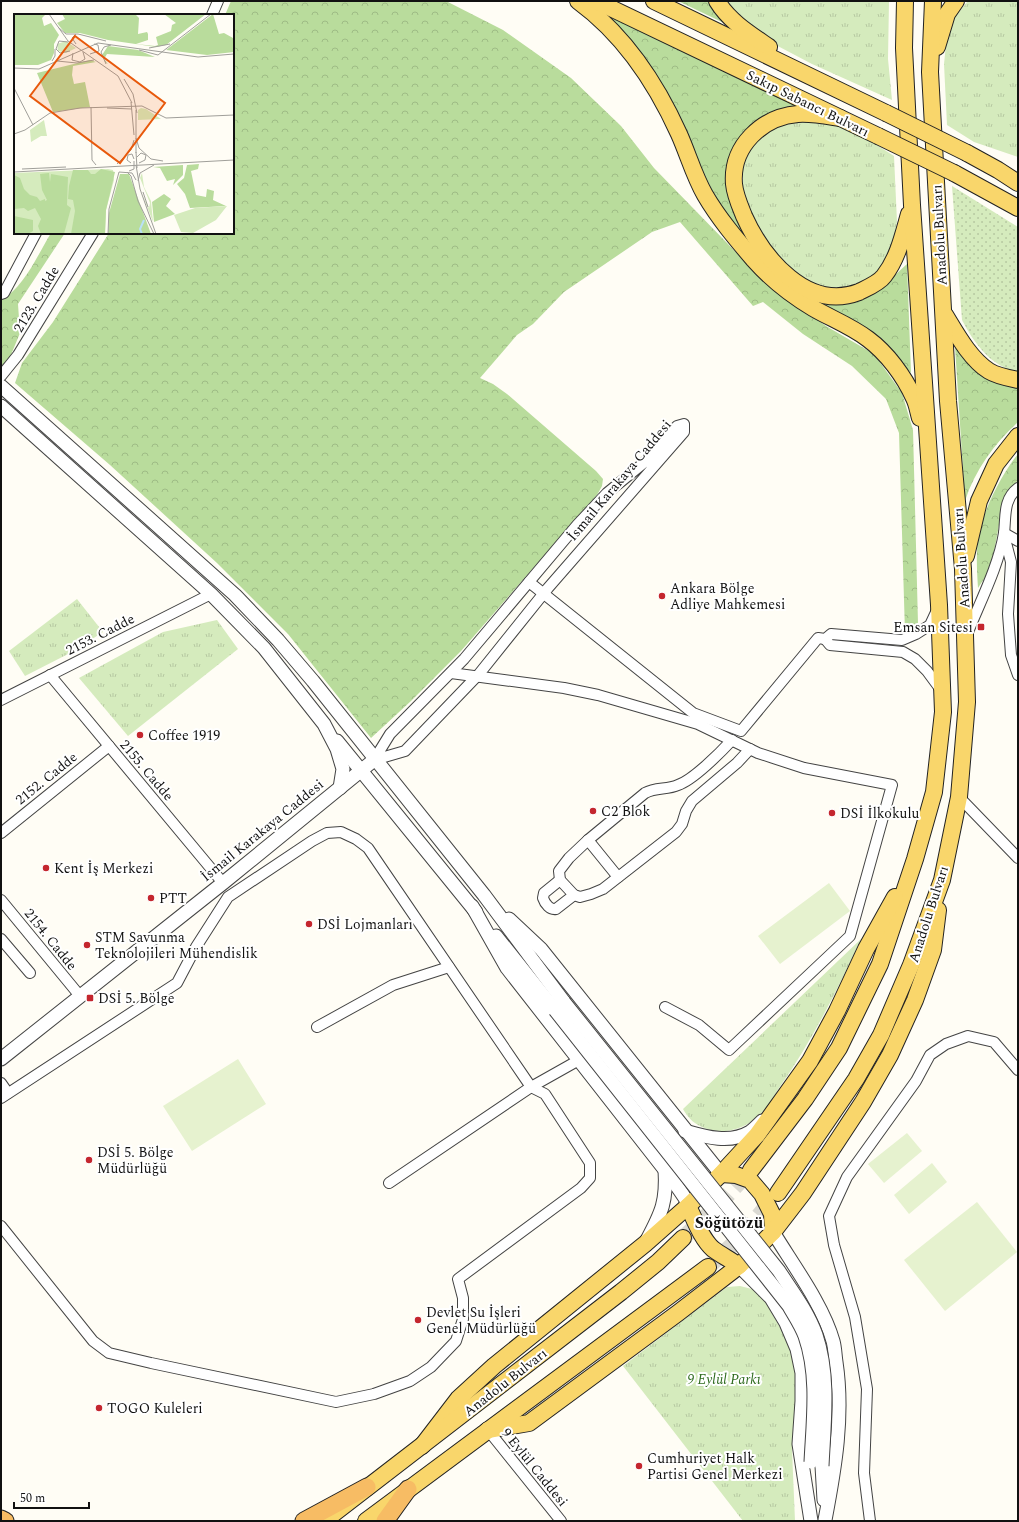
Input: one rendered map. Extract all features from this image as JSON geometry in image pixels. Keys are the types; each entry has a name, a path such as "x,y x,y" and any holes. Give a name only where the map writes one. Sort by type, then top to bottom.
{"highway":[{"path":"304,1521 367,1487"},
{"path":"385,1521 408,1489"},
{"path":"1,1519 5,1521"}],"main road":[{"path":"578,1 608,26 642,67 664,104 705,194 737,240 762,269 789,292 812,307 868,338 885,354 899,371 914,398 928,444"},
{"name":"Sakıp Sabancı Bulvarı","path":"596,1 954,173 1018,208"},
{"name":"Sakıp Sabancı Bulvarı","path":"654,1 823,81 967,153 1018,183"},
{"path":"717,1 723,11 750,34 823,81"},
{"path":"898,1 904,48"},
{"name":"Anadolu Bulvarı","path":"751,1170 805,1099 839,1048 880,964 915,859 934,792 943,712 940,605 912,205 904,48 905,1"},
{"name":"Anadolu Bulvarı","path":"778,1193 856,1079 881,1035 911,965 942,880 959,797 966,702 963,569 948,401 930,72 933,1"},
{"path":"930,72 947,14 956,1"},
{"path":"840,118 816,114 798,114 780,117 769,121 752,134 740,153 734,173 736,196 752,233 774,263 804,288 828,296 850,295 868,288 884,277 895,258 912,205"},
{"path":"998,170 1018,167"},
{"path":"944,312 959,338 973,356 988,370 997,375 1018,380"},
{"path":"963,569 979,501 996,464 1018,436"},
{"path":"422,1446 458,1399 494,1366 645,1244 721,1174 757,1135 810,1061 837,1011 866,949 915,859"},
{"path":"488,1430 530,1423 740,1266 773,1232 803,1193 863,1102 890,1055 915,1000 933,950 942,880"},
{"path":"721,1174 736,1175 750,1180 762,1194 772,1214 773,1232"},
{"path":"688,1206 704,1239 709,1245 719,1254 740,1266"},
{"name":"Anadolu Bulvarı","path":"324,1521 621,1292 658,1262 683,1238"},
{"name":"Anadolu Bulvarı","path":"366,1521 708,1267"}],"street":[{"path":"212,14 218,1"},
{"path":"1,294 4,293 35,234"},
{"name":"2123. Cadde","path":"1,376 18,355 92,234"},
{"path":"1,386 235,595 278,640 308,675 374,760 484,895 560,1006"},
{"path":"1,406 212,594 264,648 361,771 472,906 560,1006 730,1220 789,1306 804,1335 812,1362 817,1464 826,1520"},
{"name":"İsmail Karakaya Caddesi","path":"1,1059 223,883 374,760 390,734 451,673 577,525 607,493 645,462 677,426 684,424 684,432 544,594 476,676 405,752 374,760"},
{"path":"965,638 999,556 1004,533 1005,510 1013,492 1018,488"},
{"path":"1004,533 1018,541"},
{"path":"1004,533 1011,562 1008,614 1011,655 1018,675"},
{"path":"529,582 693,714 741,731 818,638 825,639 830,645 903,652 915,659 927,671 942,692"},
{"name":"2153. Cadde","path":"1,700 212,594"},
{"path":"825,639 831,634 902,640 916,634 930,625 940,605"},
{"path":"451,673 564,688 598,695 698,724 750,749 804,768 892,785 850,936 729,1050 699,1024 665,1007"},
{"name":"2155. Cadde","path":"50,675 223,883"},
{"path":"324,724 337,749 343,769 340,788 362,786 374,787"},
{"path":"732,740 704,767 683,783 674,787 656,788 645,792 588,840 560,868 560,880 574,895 584,896 597,892 676,832 682,824 686,811 692,801 737,763 750,749"},
{"name":"2152. Cadde","path":"1,833 109,746"},
{"path":"959,797 1018,858"},
{"path":"1,1083 4,1095 177,983 196,947 228,898 312,841 327,833 341,832 356,839 368,848 531,1087 545,1094 590,1163 590,1178 581,1188 458,1279 463,1298 464,1319 456,1341 431,1367 410,1381 374,1394 336,1402 109,1353 93,1341 1,1226"},
{"path":"588,840 618,877"},
{"path":"560,880 544,893 543,898 547,905 556,909 574,895"},
{"path":"484,895 541,949 685,1131 721,1174"},
{"name":"2154. Cadde","path":"1,900 80,996"},
{"path":"472,906 507,968 665,1169 680,1190 688,1206"},
{"path":"1,939 30,973"},
{"path":"317,1027 394,985 449,967"},
{"path":"870,1521 864,1473 867,1389 855,1317 834,1245 828,1216 847,1177 916,1081 930,1055 946,1044 968,1036 994,1042 1018,1070"},
{"path":"388,1183 531,1087 579,1060"},
{"path":"685,1131 719,1139 736,1138 750,1132 774,1111"},
{"path":"645,1244 660,1215 666,1190 665,1169"},
{"path":"773,1232 824,1316 833,1342 838,1375 840,1406 835,1468 826,1520"},
{"path":"740,1266 772,1298 786,1323 797,1349 802,1373 800,1444 811,1521"},
{"name":"9 Eylül Caddesi","path":"488,1430 561,1521"},
{"path":"811,1521 817,1464"}],"green space":[{"path":"231,1 446,1 503,30 571,78 621,126 654,168 765,282 826,326 874,354 902,393 913,430 918,623 912,630 905,633 899,433 886,399 852,366 803,334 763,302 753,306 680,222 652,232 564,292 533,324 517,335 480,378 493,384 507,394 596,471 603,479 602,486 597,495 461,651 371,738 288,634 217,563 110,465 15,383 22,363 53,322 108,234 234,234 234,14 225,14"},
{"path":"678,1 710,1 726,24"},
{"path":"723,1 889,1 888,59 892,100 812,64 757,35"},
{"path":"968,1 1018,1 1018,157 974,142 947,125 944,64 948,25"},
{"path":"603,9 807,107 756,122 730,191 828,302 855,302 883,286 907,264 911,373 882,341 859,325 785,281 728,221 633,46"},
{"path":"793,120 830,123 869,140 894,156 897,222 890,259 868,284 842,290 817,287 792,273 771,251 743,199 743,167 752,145 770,130"},
{"path":"952,186 1018,227 1018,372 1000,365 984,353 962,320"},
{"path":"50,234 64,234 18,304 20,333 6,367 1,365 1,300 9,295 24,279"},
{"path":"955,347 976,370 1018,387 1018,422 993,448 986,458 974,479 965,501"},
{"path":"1018,454 1018,480 1004,498 991,568 978,588 977,551 980,528 993,494 1005,472"},
{"path":"77,599 103,632 72,652 25,676 9,651"},
{"path":"217,620 238,649 128,736 79,678 163,632"},
{"path":"829,883 850,911 780,964 758,936"},
{"path":"861,939 813,1034 774,1097 760,1114 746,1125 724,1131 716,1131 702,1127 691,1120 683,1109"},
{"path":"238,1059 266,1104 192,1151 163,1106"},
{"path":"907,1133 922,1151 884,1183 868,1164"},
{"path":"932,1163 947,1182 909,1214 894,1195"},
{"path":"977,1202 1017,1252 945,1311 904,1260"},
{"name":"9 Eylül Parkı","path":"740,1286 752,1289 765,1301 786,1338 795,1367 796,1408 792,1450 795,1521 743,1521 623,1366 727,1287"}],"tunnel":[{"path":"683,1238 717,1206 751,1170"},
{"path":"708,1267 742,1236 775,1196"}],"place":[{"name":"Ankara Bölge Adliye Mahkemesi","path":"662,596"},
{"name":"Emsan Sitesi","path":"981,627"},
{"name":"Coffee 1919","path":"140,735"},
{"name":"C2 Blok","path":"593,811"},
{"name":"DSİ İlkokulu","path":"832,813"},
{"name":"Kent İş Merkezi","path":"46,868"},
{"name":"PTT","path":"151,898"},
{"name":"DSİ Lojmanları","path":"309,924"},
{"name":"STM Savunma Teknolojileri Mühendislik","path":"87,945"},
{"name":"DSİ 5. Bölge","path":"90,998"},
{"name":"DSİ 5. Bölge Müdürlüğü","path":"89,1160"},
{"name":"Devlet Su İşleri Genel Müdürlüğü","path":"418,1320"},
{"name":"TOGO Kuleleri","path":"99,1408"},
{"name":"Cumhuriyet Halk Partisi Genel Merkezi","path":"639,1466"}],"district":[{"name":"Söğütözü","path":"729,1222"}]}
